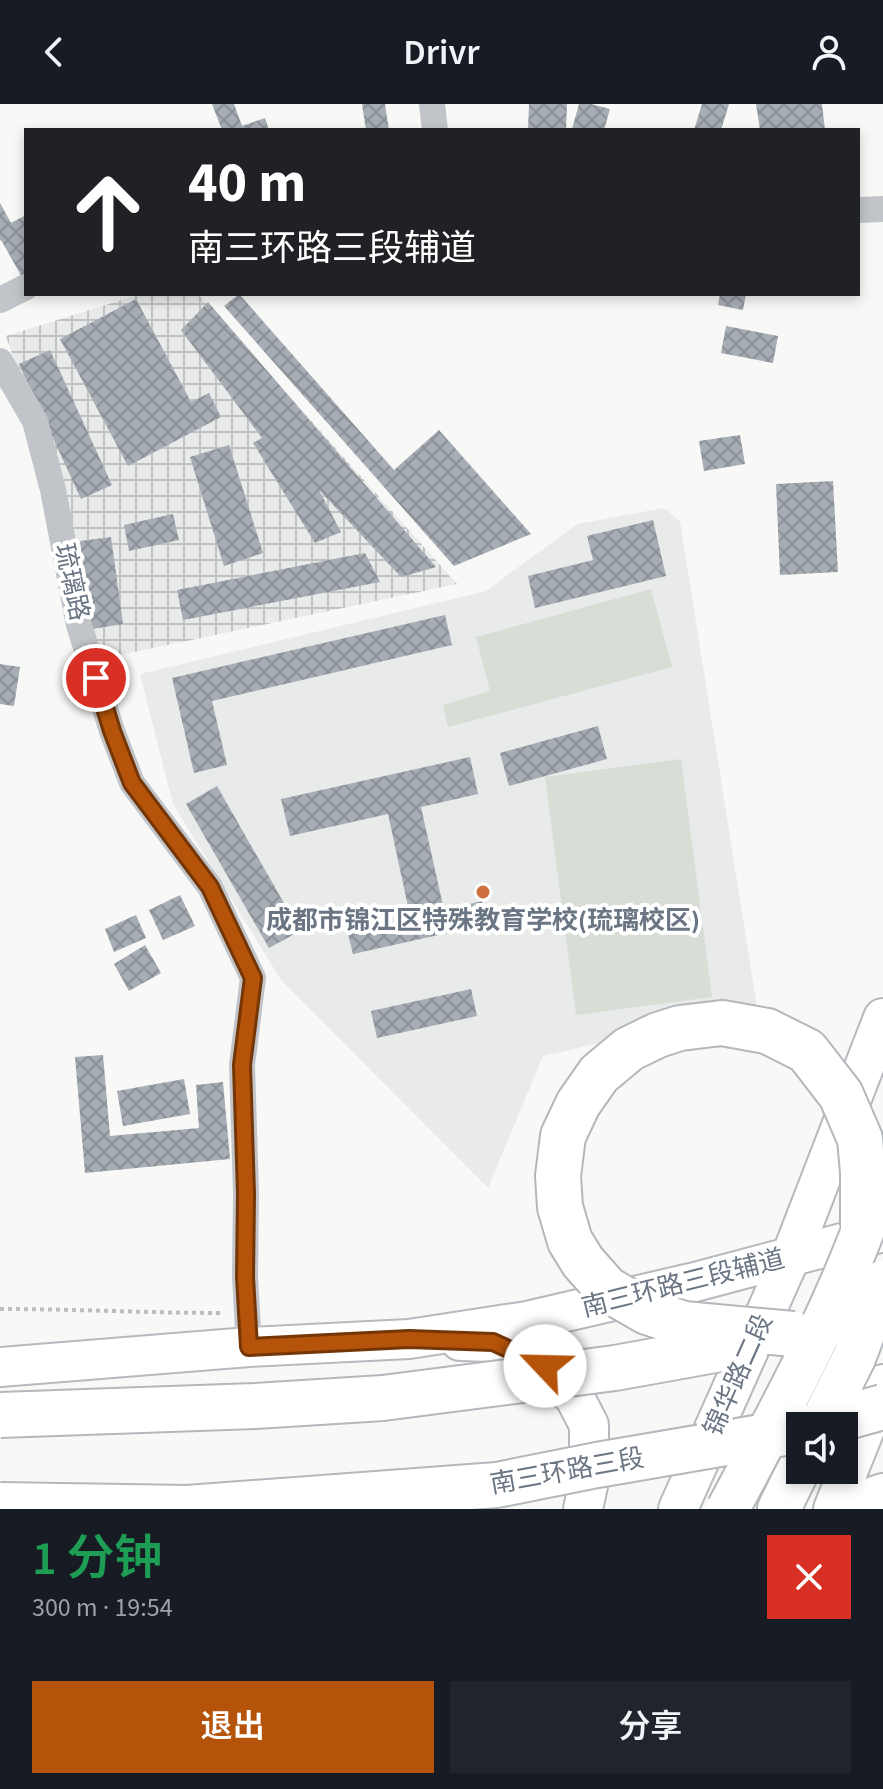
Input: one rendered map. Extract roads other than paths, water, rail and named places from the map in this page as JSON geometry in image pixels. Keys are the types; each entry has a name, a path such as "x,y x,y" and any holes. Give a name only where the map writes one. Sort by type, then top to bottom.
{"highway":[{"path":"0,1415 383,1398 615,1368 793,1334 684,1324 647,1312 607,1289 583,1262 570,1241 560,1207 558,1176 563,1136 578,1104 599,1074 629,1049 680,1028 722,1023 767,1031 807,1051 841,1095 860,1139 862,1234"},
{"name":"南三环路三段","path":"858,1417 883,1407"},
{"path":"858,1438 883,1441"},
{"name":"南三环路三段","path":"0,1505 187,1508 497,1485 597,1465 786,1440"}],"main road":[{"name":"锦华路二段","path":"678,1509 791,1256 883,1018"},
{"path":"728,1509 783,1406 841,1283 862,1234 883,1170"},
{"name":"南三环路三段辅道","path":"0,1367 248,1330 409,1339 527,1321 695,1282 862,1234"},
{"path":"823,1412 854,1358 883,1282"},
{"path":"409,1339 493,1342 545,1366 575,1398 589,1425 589,1481 583,1509"},
{"path":"834,1509 883,1384"},
{"path":"779,1509 789,1484"},
{"path":"834,1509 883,1493"}],"street":[{"path":"432,104 435,128"},
{"path":"860,210 883,209"},
{"path":"0,300 24,288"},
{"name":"琉璃路","path":"0,361 35,421 53,490 79,625 112,731 132,783 210,887 253,978 242,1065 248,1330"}],"place":[{"name":"成都市锦江区特殊教育学校(琉璃校区)","path":"483,892"}]}
